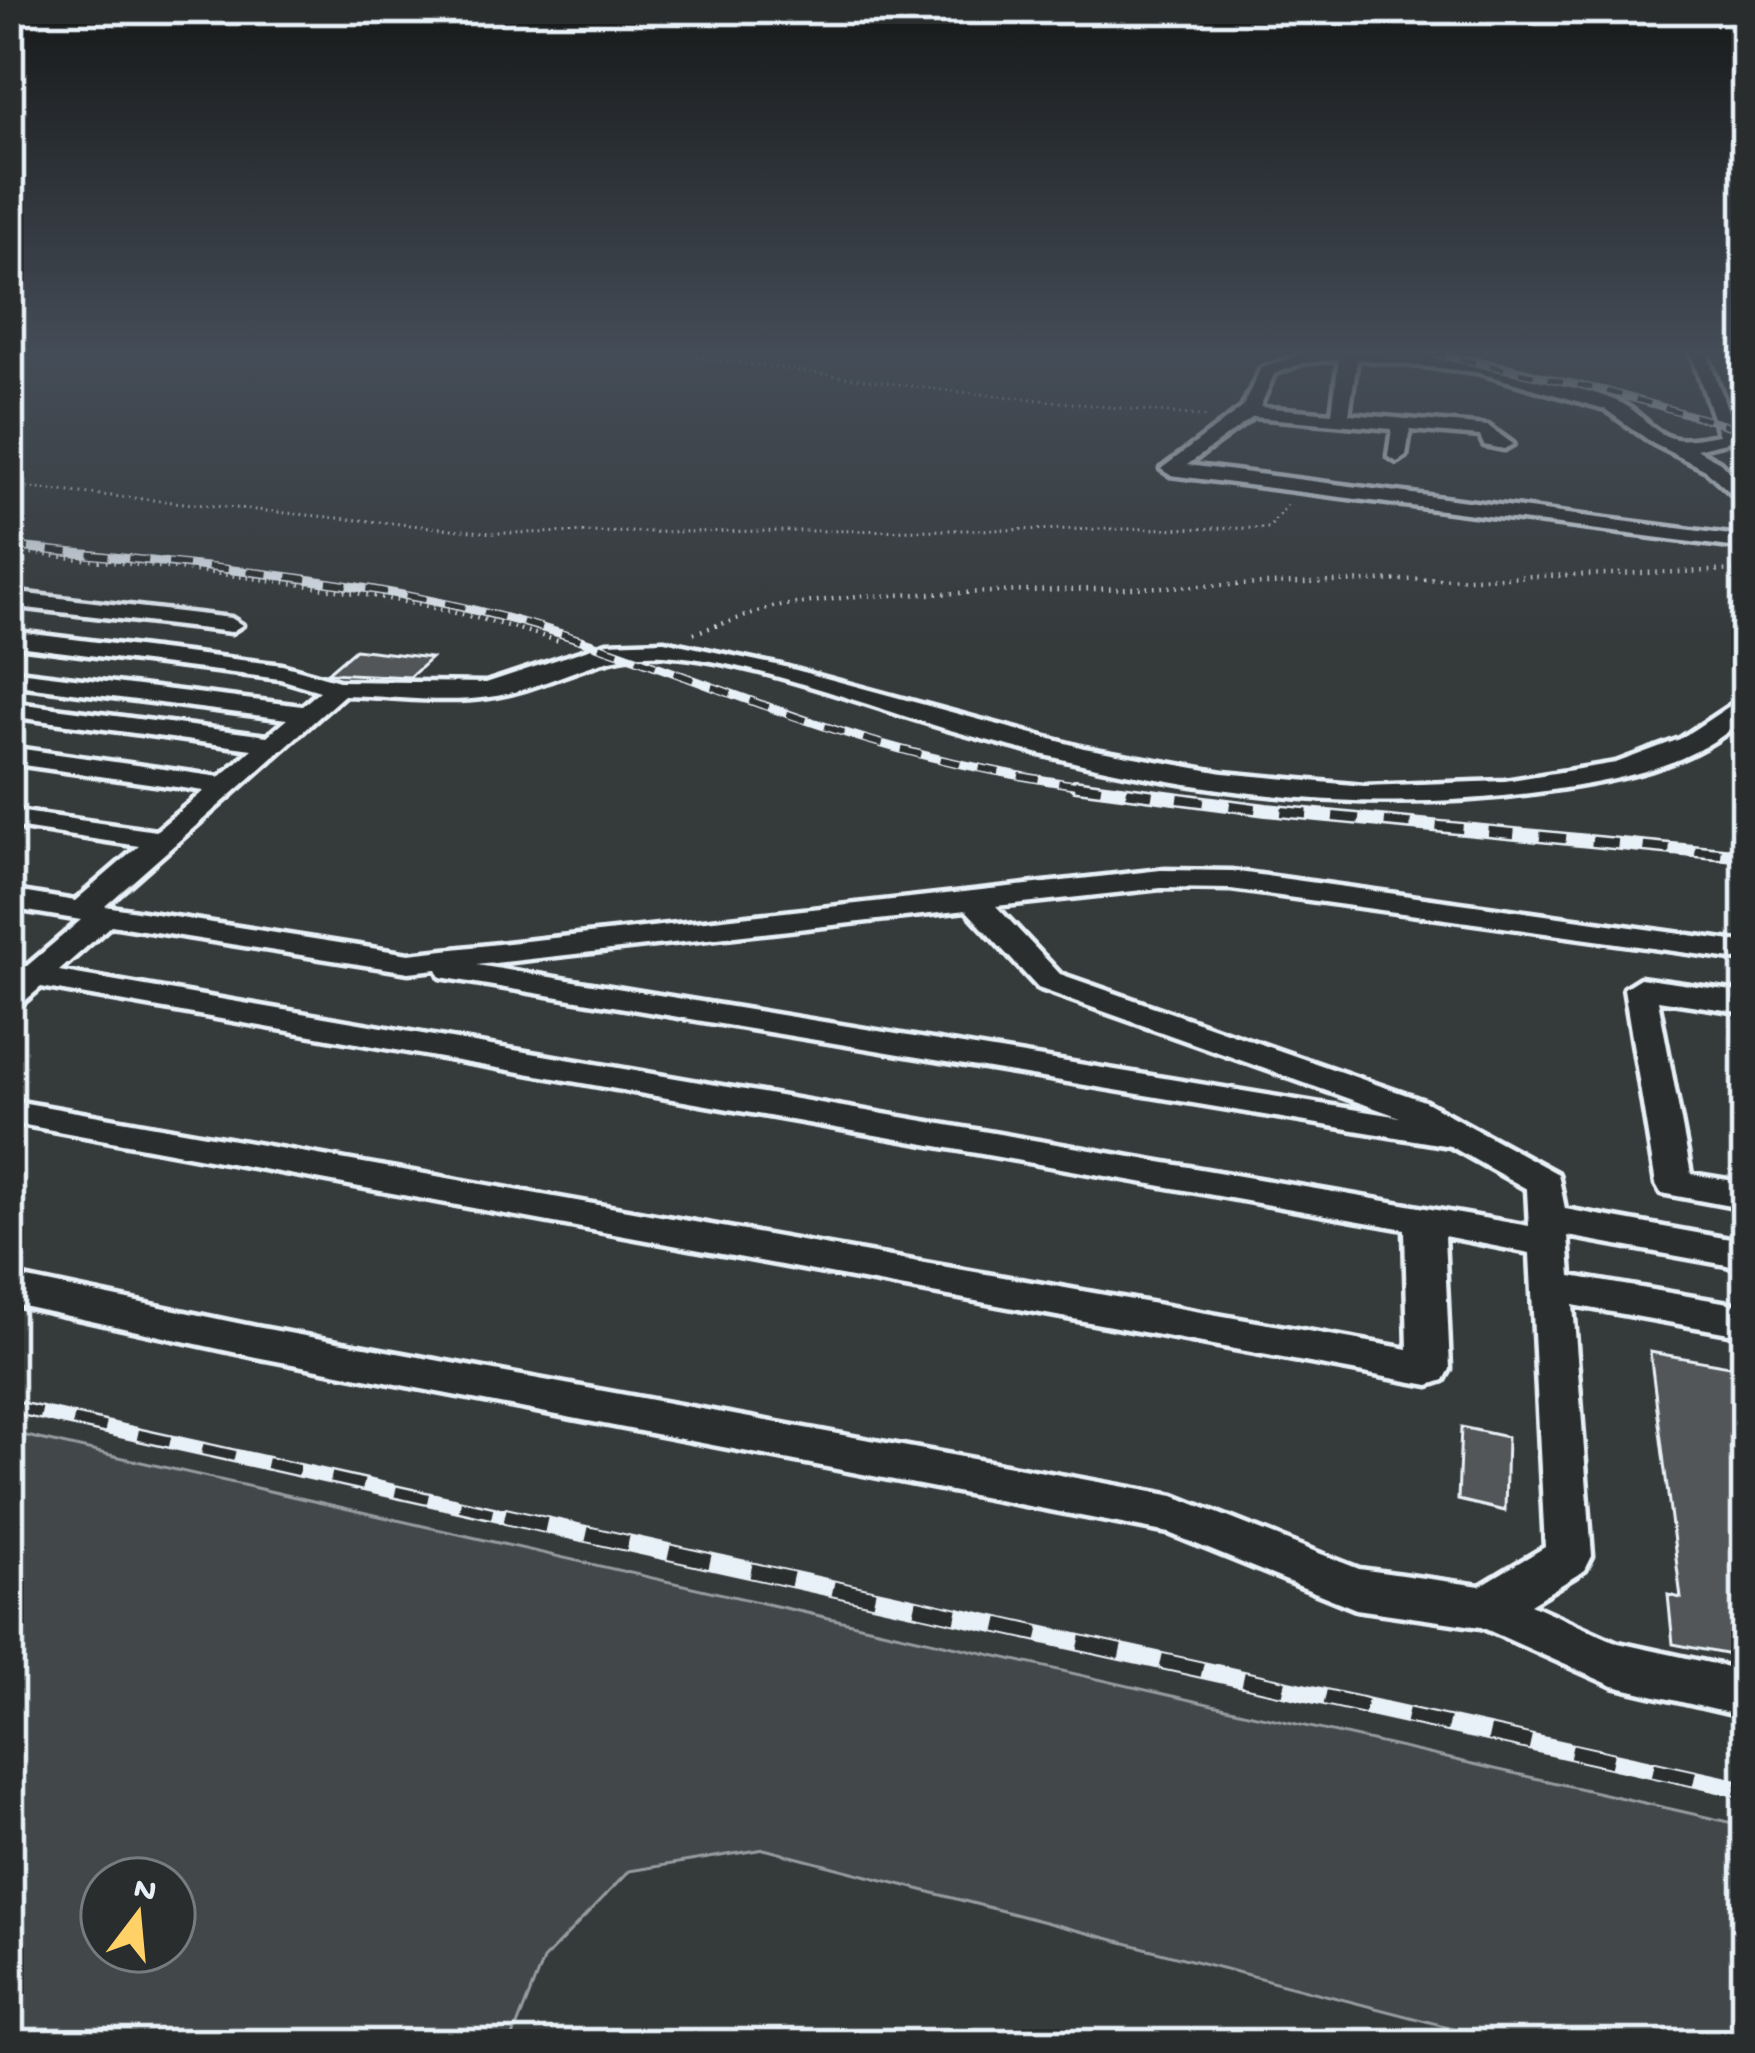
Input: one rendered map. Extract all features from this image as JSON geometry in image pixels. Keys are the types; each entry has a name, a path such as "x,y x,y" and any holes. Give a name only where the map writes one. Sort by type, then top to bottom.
{"lane":[{"path":"1198,449 1169,470 1746,544"},
{"path":"1397,456 1398,449"},
{"path":"1682,449 1713,466 1746,501"},
{"path":"9,599 231,625"},
{"path":"9,638 282,672 338,688 488,690 592,654 664,647 793,676 1072,753 1215,779 1340,793 1473,792 1591,776 1662,757 1698,740 1721,727 1746,702"},
{"path":"9,677 311,715"},
{"path":"17,982 164,841 338,688"},
{"path":"9,710 276,745"},
{"path":"9,755 228,786"},
{"path":"9,818 164,841"},
{"path":"409,963 1161,879 1231,880 1746,952"},
{"path":"9,899 1468,1140"},
{"path":"973,900 1049,980 1412,1109 1545,1184 1569,1556 1486,1607"},
{"path":"17,982 1424,1219 1738,1252 1746,1259"},
{"path":"1744,1011 1640,988 1674,1184 1746,1196"},
{"path":"9,1111 1430,1369 1424,1219"},
{"path":"1554,1287 1746,1321"},
{"path":"9,1289 256,1342 1174,1515 1356,1588 1486,1607 1613,1664 1746,1694"}],"path":[{"path":"9,486 494,533 1269,528 1277,523 1297,488"},
{"path":"9,551 404,601 480,617 592,654"},
{"path":"664,647 713,624 764,610 840,600 1291,580 1746,570"}],"shaded area":[{"path":"9,449 1746,449 1746,1826 9,1432"},
{"path":"9,1432 1746,1826 1746,2044 1514,2044 764,1849 629,1871 543,1960 510,2044 9,2044"},
{"path":"9,1652 1514,2044 9,2044"}],"building":[{"path":"355,649 431,658 410,677 327,673"},
{"path":"1650,1352 1746,1369 1746,1658 1673,1644 1668,1595 1681,1598"},
{"path":"1461,1427 1507,1437 1505,1511 1458,1500"}],"railway":[{"path":"9,546 266,574 458,606 565,635 894,747 1086,786"},
{"path":"1075,785 1086,786"},
{"path":"1086,786 1266,810 1746,856"},
{"path":"1086,786 1096,788"},
{"path":"9,1406 519,1519"},
{"path":"505,1516 1746,1790"}]}
